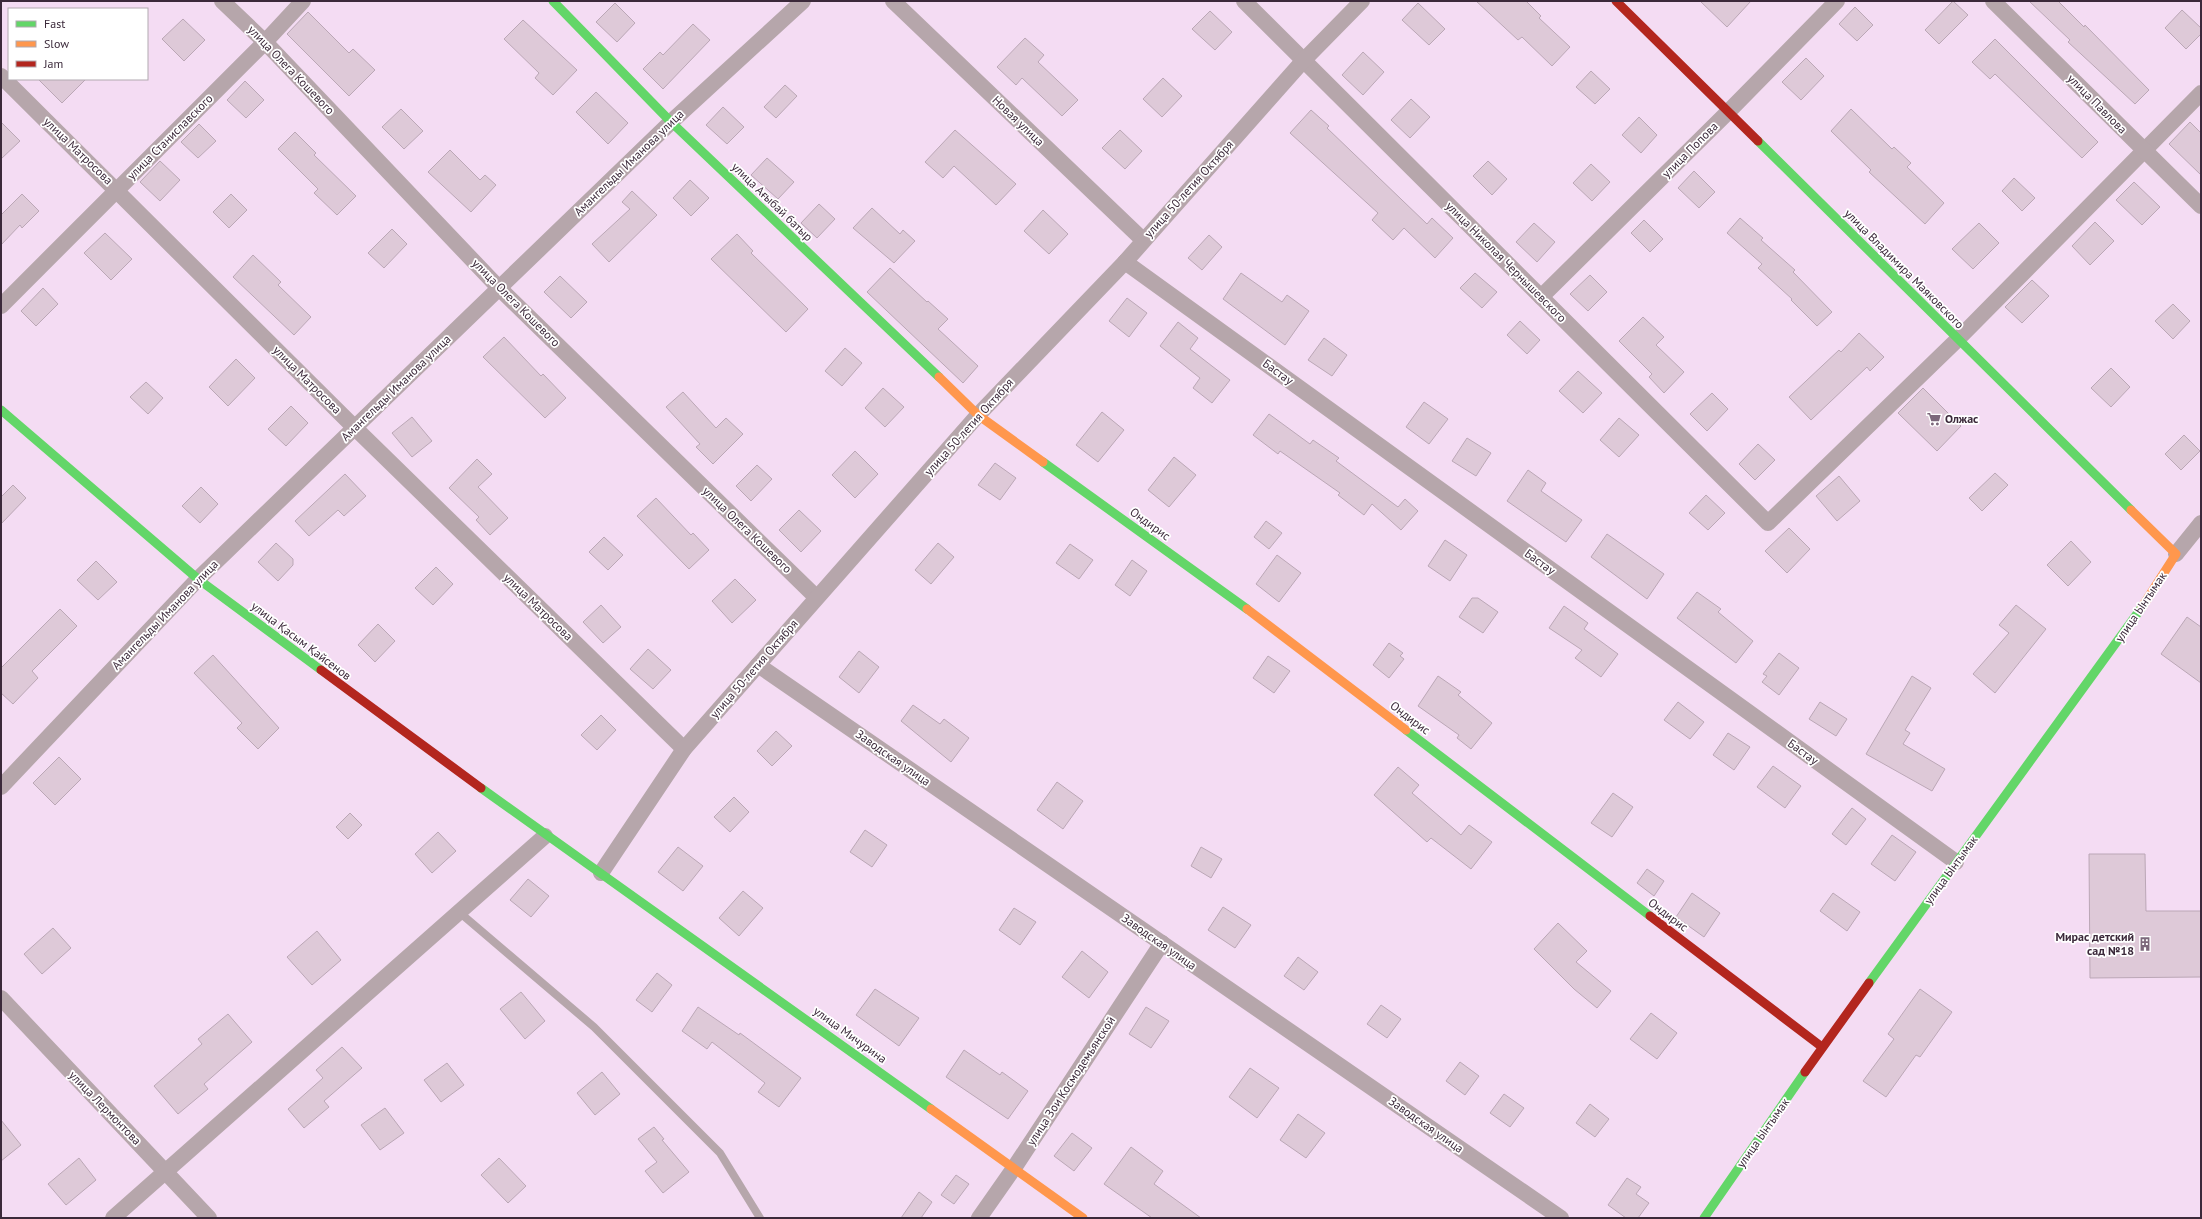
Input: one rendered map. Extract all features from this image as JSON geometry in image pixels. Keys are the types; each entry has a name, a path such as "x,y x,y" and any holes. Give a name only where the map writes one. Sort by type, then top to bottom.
{"street":[{"name":"улица Олега Кошевого","path":"222,1 265,42 499,288 816,597"},
{"name":"улица Станиславского","path":"1,306 265,42 304,1"},
{"name":"улица Ағыбай батыр","path":"553,1 671,122 978,415"},
{"name":"Амангельды Иманова улица","path":"1,787 198,579 671,122 803,1"},
{"name":"Новая улица","path":"893,1 1143,240"},
{"name":"улица Николая Чернышевского","path":"1244,1 1768,523 1958,338"},
{"name":"улица 50-летия Октября","path":"601,873 684,749 816,597 978,415 1125,262 1303,61 1362,1"},
{"name":"улица Владимира Маяковского","path":"1616,1 2176,554"},
{"name":"улица Попова","path":"1541,297 1728,112 1837,1"},
{"name":"улица Павлова","path":"1993,1 2201,206"},
{"name":"улица Матросова","path":"1,76 355,428 684,749"},
{"path":"1958,338 2201,93"},
{"name":"Бастау","path":"1125,262 1956,862"},
{"name":"улица Қасым Қайсенов","path":"1,410 198,579 545,836 601,873"},
{"name":"Ондирис","path":"978,415 1243,606 1822,1047"},
{"name":"улица Ынтымак","path":"1704,1218 1822,1047 2132,622 2176,554 2201,523"},
{"name":"Заводская улица","path":"758,665 1561,1218"},
{"path":"113,1218 545,836"},
{"name":"улица Мичурина","path":"601,873 1083,1218"},
{"name":"улица Зои Космодемьянской","path":"979,1218 1014,1168 1162,943"},
{"name":"улица Лермонтова","path":"1,998 209,1218"}],"lane":[{"path":"459,912 594,1027 720,1153 760,1218"}],"building":[{"path":"1476,1 1526,1 1541,16 1539,18 1570,47 1552,66 1522,37 1518,40"},
{"path":"1700,1 1751,1 1727,27"},
{"path":"1953,1 1968,15 1939,44 1925,30"},
{"path":"2029,1 2058,1 2084,27 2085,25 2149,90 2135,104 2068,42 2070,40"},
{"path":"615,3 635,23 617,42 596,22"},
{"path":"1418,3 1445,29 1429,45 1402,20"},
{"path":"1855,7 1873,25 1857,41 1839,24"},
{"path":"2182,10 2201,28 2201,34 2186,49 2165,28"},
{"path":"1210,11 1232,32 1215,50 1192,29"},
{"path":"308,12 349,53 353,49 375,70 349,96 287,34"},
{"path":"183,19 205,40 184,61 162,39"},
{"path":"523,20 577,70 553,95 535,78 539,73 504,39"},
{"path":"693,24 710,40 663,89 643,69 660,52 663,55"},
{"path":"1025,38 1044,55 1038,62 1078,100 1062,116 1022,78 1016,85 997,67"},
{"path":"1995,39 2098,142 2082,158 1995,74 1990,79 1972,62"},
{"path":"1363,52 1384,72 1363,95 1342,75"},
{"path":"1806,58 1824,76 1801,100 1782,82"},
{"path":"1591,71 1610,89 1595,104 1576,87"},
{"path":"1163,78 1182,96 1162,117 1143,99"},
{"path":"39,80 85,80 62,103"},
{"path":"245,81 264,100 246,118 227,100"},
{"path":"785,85 797,96 776,118 764,107"},
{"path":"596,92 628,123 608,144 576,112"},
{"path":"1411,99 1430,117 1410,138 1391,120"},
{"path":"723,107 744,127 727,144 706,125"},
{"path":"401,109 423,131 404,149 382,127"},
{"path":"1851,109 1892,149 1894,147 1911,163 1907,167 1944,203 1925,224 1869,172 1871,170 1831,131"},
{"path":"1311,110 1329,126 1327,128 1427,224 1432,218 1453,238 1435,258 1404,228 1393,240 1372,220 1378,213 1290,133"},
{"path":"1639,117 1657,135 1641,153 1622,135"},
{"path":"1,122 20,141 1,159"},
{"path":"2190,122 2201,133 2201,175 2169,144"},
{"path":"199,124 216,141 198,158 181,142"},
{"path":"955,130 1016,184 996,205 954,166 943,178 925,162"},
{"path":"1120,130 1142,151 1125,169 1102,148"},
{"path":"295,132 316,153 314,155 356,196 337,215 314,193 318,189 278,149"},
{"path":"450,150 480,180 485,175 496,185 471,212 428,172"},
{"path":"767,158 794,182 778,199 751,175"},
{"path":"160,161 180,180 160,201 140,182"},
{"path":"1488,161 1507,179 1492,195 1473,176"},
{"path":"1591,164 1610,182 1592,201 1573,183"},
{"path":"1694,171 1715,192 1699,208 1678,188"},
{"path":"2014,178 2035,198 2022,211 2002,191"},
{"path":"690,180 709,198 691,216 673,198"},
{"path":"2134,182 2160,207 2142,225 2116,200"},
{"path":"632,191 657,215 609,262 592,244 630,209 622,202"},
{"path":"22,194 39,211 22,228 20,225 1,245 1,215"},
{"path":"231,194 247,210 229,228 213,212"},
{"path":"819,204 835,219 817,238 801,223"},
{"path":"872,208 900,234 903,230 915,241 894,263 853,228"},
{"path":"1043,210 1068,234 1049,254 1024,231"},
{"path":"1740,218 1763,238 1761,240 1795,270 1793,272 1832,312 1817,326 1791,300 1792,299 1758,268 1762,264 1727,233"},
{"path":"1644,220 1663,239 1650,252 1631,233"},
{"path":"2095,222 2114,241 2090,265 2072,246"},
{"path":"1534,223 1555,242 1537,262 1516,242"},
{"path":"1979,223 1999,243 1973,269 1952,249"},
{"path":"392,229 407,244 384,268 368,253"},
{"path":"105,233 132,259 111,280 84,253"},
{"path":"737,234 753,251 751,253 808,309 786,332 711,259"},
{"path":"1209,235 1222,247 1202,270 1188,258"},
{"path":"253,255 281,282 278,285 311,317 294,335 233,277"},
{"path":"890,268 948,319 938,329 978,366 963,383 867,292"},
{"path":"1241,273 1282,302 1287,295 1309,311 1285,345 1223,299"},
{"path":"1475,273 1497,292 1482,308 1460,288"},
{"path":"1590,275 1607,292 1588,311 1570,294"},
{"path":"560,276 587,302 571,318 544,292"},
{"path":"2032,280 2049,296 2022,323 2005,307"},
{"path":"43,288 58,304 36,326 21,311"},
{"path":"1127,298 1147,313 1129,337 1109,321"},
{"path":"2173,304 2190,321 2173,339 2155,321"},
{"path":"1643,317 1664,337 1656,345 1684,372 1664,393 1649,377 1652,374 1619,341"},
{"path":"1520,321 1540,340 1527,354 1507,335"},
{"path":"1178,322 1198,338 1190,349 1230,380 1212,403 1193,388 1200,378 1160,346"},
{"path":"1859,333 1884,357 1870,371 1867,367 1811,420 1789,397 1839,350 1841,352"},
{"path":"504,337 541,376 543,374 566,398 545,418 483,357"},
{"path":"1324,338 1347,355 1332,376 1308,360"},
{"path":"845,348 862,363 842,386 825,371"},
{"path":"236,359 255,378 228,406 209,387"},
{"path":"2111,368 2130,387 2111,407 2091,388"},
{"path":"1578,371 1602,393 1583,413 1559,391"},
{"path":"146,382 163,398 148,414 130,397"},
{"path":"883,388 904,407 885,427 865,408"},
{"path":"1923,388 1961,426 1937,451 1898,413"},
{"path":"683,392 716,428 726,418 743,434 713,464 696,447 700,444 666,407"},
{"path":"1712,393 1728,409 1707,431 1690,414"},
{"path":"1424,402 1448,419 1429,444 1406,427"},
{"path":"291,406 308,423 286,446 268,429"},
{"path":"1102,412 1124,430 1098,462 1076,445"},
{"path":"1269,414 1310,444 1313,440 1339,458 1336,461 1398,507 1405,499 1418,511 1401,530 1372,504 1364,515 1338,495 1340,493 1280,451 1278,454 1253,435"},
{"path":"412,417 432,441 412,457 392,433"},
{"path":"1619,418 1639,435 1619,457 1600,440"},
{"path":"2184,435 2200,451 2181,470 2165,454"},
{"path":"1467,438 1491,453 1476,476 1452,461"},
{"path":"1758,444 1775,460 1755,480 1739,464"},
{"path":"855,451 878,474 855,498 832,475"},
{"path":"1174,457 1196,475 1169,507 1148,490"},
{"path":"477,459 492,474 478,487 508,518 490,535 476,520 479,517 449,488"},
{"path":"995,463 1016,478 1000,500 978,485"},
{"path":"757,465 772,479 751,501 736,486"},
{"path":"1528,470 1546,483 1541,491 1582,520 1566,542 1507,501"},
{"path":"1995,473 2008,485 1982,511 1969,498"},
{"path":"345,474 366,496 344,516 338,510 309,536 295,521"},
{"path":"1839,476 1860,501 1837,521 1816,496"},
{"path":"13,485 26,498 1,524 1,497"},
{"path":"201,487 218,504 200,523 182,506"},
{"path":"1706,495 1725,513 1708,530 1689,513"},
{"path":"656,498 691,535 693,533 709,550 689,569 637,516"},
{"path":"799,510 821,531 801,552 779,530"},
{"path":"1266,521 1282,533 1269,549 1254,537"},
{"path":"1789,528 1810,549 1787,573 1765,551"},
{"path":"1607,534 1664,574 1647,599 1591,557"},
{"path":"604,537 623,555 608,570 589,552"},
{"path":"1445,540 1467,555 1450,581 1428,566"},
{"path":"2071,541 2091,562 2068,586 2047,565"},
{"path":"276,543 293,559 293,565 278,581 258,562"},
{"path":"938,543 954,557 931,584 915,570"},
{"path":"1070,544 1093,560 1079,579 1056,563"},
{"path":"1277,555 1301,573 1279,602 1256,584"},
{"path":"1132,560 1147,571 1130,596 1115,585"},
{"path":"96,561 117,582 98,600 77,580"},
{"path":"436,567 453,584 433,605 415,588"},
{"path":"735,579 756,600 732,623 712,601"},
{"path":"1697,592 1721,609 1718,612 1753,641 1736,663 1677,618"},
{"path":"1472,598 1478,598 1498,612 1483,633 1459,617"},
{"path":"601,605 621,627 603,643 583,622"},
{"path":"2016,605 2046,629 1995,693 1973,674 2009,633 1999,625"},
{"path":"1564,606 1588,623 1584,629 1618,654 1601,677 1575,658 1582,650 1549,628"},
{"path":"60,609 77,626 32,671 38,678 13,704 1,693 1,668"},
{"path":"2187,617 2201,627 2201,683 2161,654"},
{"path":"378,624 395,641 375,662 358,645"},
{"path":"1389,643 1403,653 1400,656 1404,659 1389,678 1373,665"},
{"path":"648,649 671,670 653,689 630,669"},
{"path":"859,651 879,667 859,693 839,677"},
{"path":"1779,653 1799,668 1779,695 1762,682 1767,676 1763,674"},
{"path":"213,655 279,728 258,749 237,728 242,723 194,673"},
{"path":"1268,656 1290,671 1274,693 1253,678"},
{"path":"1438,676 1461,692 1458,695 1492,723 1471,749 1457,738 1459,735 1418,706"},
{"path":"1912,676 1931,688 1905,730 1910,733 1903,744 1945,769 1932,791 1866,754"},
{"path":"1678,702 1704,722 1690,739 1664,720"},
{"path":"1820,702 1847,719 1836,736 1809,719"},
{"path":"913,705 940,724 944,719 969,738 951,762 901,721"},
{"path":"601,715 616,730 597,750 581,735"},
{"path":"776,731 792,746 772,766 757,751"},
{"path":"1728,733 1750,747 1734,770 1713,755"},
{"path":"59,757 81,779 55,805 33,783"},
{"path":"1773,766 1801,786 1785,808 1757,787"},
{"path":"1398,767 1419,785 1412,793 1461,835 1469,825 1492,842 1471,869 1431,838 1427,842 1374,795"},
{"path":"1057,782 1083,801 1063,829 1037,810"},
{"path":"1613,793 1633,807 1612,837 1591,823"},
{"path":"734,797 749,812 730,832 714,817"},
{"path":"1852,808 1866,819 1846,845 1832,834"},
{"path":"350,813 362,825 348,839 336,827"},
{"path":"865,830 887,845 872,867 850,852"},
{"path":"438,832 456,851 432,873 415,854"},
{"path":"1892,835 1916,852 1895,881 1871,864"},
{"path":"678,847 703,866 683,891 658,872"},
{"path":"1201,847 1222,859 1211,878 1191,866"},
{"name":"Мирас детский сад №18","path":"2089,854 2145,854 2146,911 2201,911 2201,977 2090,978"},
{"path":"1647,869 1664,881 1654,896 1637,883"},
{"path":"528,879 549,896 531,917 510,900"},
{"path":"743,891 763,908 739,936 719,918"},
{"path":"1692,893 1720,913 1704,937 1676,917"},
{"path":"1833,893 1860,912 1847,931 1820,911"},
{"path":"1223,907 1251,925 1235,948 1208,930"},
{"path":"1014,908 1036,922 1020,945 999,930"},
{"path":"1558,923 1587,951 1576,962 1611,991 1597,1008 1574,989 1534,949"},
{"path":"53,928 71,948 42,974 24,954"},
{"path":"317,931 341,960 312,985 287,957"},
{"path":"1082,951 1108,972 1089,998 1062,977"},
{"path":"1298,957 1318,972 1304,990 1284,976"},
{"path":"657,973 672,985 652,1012 636,1000"},
{"path":"875,989 919,1018 899,1046 856,1015"},
{"path":"1920,989 1952,1012 1920,1057 1916,1055 1886,1097 1863,1081 1894,1039 1888,1034"},
{"path":"521,992 545,1021 525,1039 500,1009"},
{"path":"1381,1005 1401,1019 1387,1038 1367,1024"},
{"path":"698,1007 739,1035 740,1033 801,1078 779,1107 758,1092 765,1083 712,1042 707,1049 682,1031"},
{"path":"1146,1007 1169,1021 1151,1048 1129,1034"},
{"path":"1651,1013 1677,1033 1657,1059 1630,1039"},
{"path":"228,1014 252,1042 204,1084 208,1089 178,1114 154,1086 202,1044 198,1039"},
{"path":"342,1047 362,1068 324,1101 329,1107 304,1128 288,1109 323,1078 316,1070"},
{"path":"964,1050 1000,1075 1002,1072 1028,1091 1008,1119 946,1077"},
{"path":"1460,1062 1479,1076 1465,1095 1446,1081"},
{"path":"447,1063 464,1085 441,1102 424,1080"},
{"path":"1250,1068 1279,1088 1257,1118 1229,1097"},
{"path":"602,1072 620,1094 595,1115 577,1093"},
{"path":"1504,1094 1524,1108 1510,1127 1490,1113"},
{"path":"1590,1104 1609,1119 1595,1137 1576,1123"},
{"path":"385,1108 404,1133 380,1150 361,1125"},
{"path":"1298,1114 1325,1133 1306,1158 1280,1140"},
{"path":"1,1120 21,1145 1,1161"},
{"path":"654,1127 664,1139 662,1140 689,1172 663,1193 645,1171 657,1162 638,1139"},
{"path":"1072,1133 1092,1148 1074,1171 1054,1156"},
{"path":"1131,1147 1163,1171 1154,1184 1201,1218 1152,1218 1104,1184"},
{"path":"79,1158 96,1180 66,1205 48,1184"},
{"path":"499,1158 526,1186 508,1203 481,1175"},
{"path":"956,1175 969,1184 954,1204 941,1195"},
{"path":"1627,1178 1641,1187 1636,1194 1649,1203 1638,1218 1626,1218 1608,1205"},
{"path":"919,1192 932,1202 921,1218 901,1218"}],"traffic: fast":[{"path":"553,1 671,122 939,377"},
{"path":"1758,141 2131,510"},
{"path":"1,410 198,579 321,670"},
{"path":"1043,462 1247,609"},
{"path":"1869,983 2142,607"},
{"path":"1406,730 1650,916"},
{"path":"481,788 931,1109"},
{"path":"1704,1218 1805,1072"}],"traffic: slow":[{"path":"939,377 978,415 1043,462"},
{"path":"2131,510 2176,554 2142,607"},
{"path":"1247,609 1406,730"},
{"path":"931,1109 1083,1218"}],"traffic: jam":[{"path":"1616,1 1758,141"},
{"path":"321,670 481,788"},
{"path":"1650,916 1822,1047"},
{"path":"1805,1072 1869,983"}],"place":[{"name":"Олжас","path":"1934,419"},
{"name":"Мирас детский сад №18","path":"2145,944"}]}
